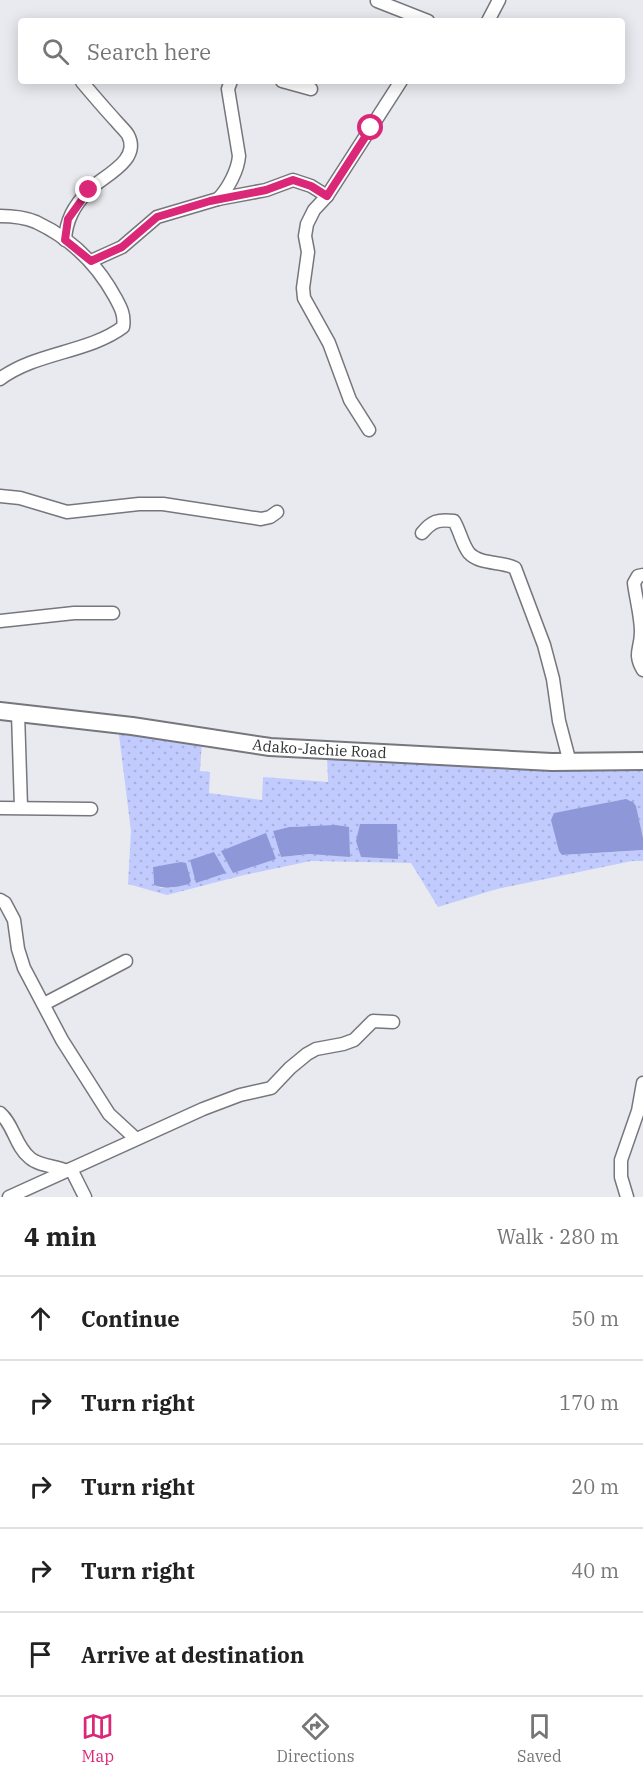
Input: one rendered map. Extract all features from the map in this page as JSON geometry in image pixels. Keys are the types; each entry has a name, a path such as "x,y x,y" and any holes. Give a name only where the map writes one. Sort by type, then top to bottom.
{"street":[{"path":"490,18 499,0"},
{"path":"377,1 420,18"},
{"path":"65,240 68,219 77,203 89,190 120,166 128,156 129,149 129,136 84,84"},
{"path":"218,199 239,163 228,89 230,84"},
{"path":"294,84 311,88"},
{"path":"369,430 350,400 329,343 304,298 303,288 308,252 305,236 307,224 314,210 327,196 399,84"},
{"path":"91,261 122,247 157,217 218,199 266,190 293,180 311,186 327,196"},
{"path":"0,216 19,216 35,221 65,240 91,261 108,285 125,316 123,327 112,335 50,355 25,365 0,379"},
{"path":"0,496 20,498 67,512 139,504 163,504 261,519 277,512"},
{"path":"422,533 429,524 440,519 454,522 470,554 480,560 507,564 515,568 544,645 570,763"},
{"path":"643,575 638,576 634,583 641,633 637,661 643,670"},
{"path":"0,621 74,613 113,613"},
{"name":"Adako-Jachie Road","path":"0,711 132,726 270,747 570,763 643,761"},
{"path":"18,713 21,807"},
{"path":"0,808 91,809"},
{"path":"0,900 5,903 15,920 18,949 24,968 62,1040 109,1114 135,1138"},
{"path":"44,1004 126,961"},
{"path":"9,1197 203,1109 240,1095 271,1088 307,1054 354,1040 373,1021 393,1022"},
{"path":"627,1197 621,1177 621,1160 638,1111 643,1083"},
{"path":"0,1113 9,1122 30,1159 69,1170 85,1197"}],"shaded area":[{"path":"118,727 202,741 200,771 210,772 209,793 262,800 263,777 328,782 327,756 643,764 643,838 636,806 630,800 554,813 562,855 643,850 643,861 632,861 497,889 438,907 411,863 311,861 167,895 128,884 131,831","holes":["306,826 326,854 281,857 273,831","168,865 173,888 161,888 154,885 153,867"]},
{"path":"626,799 636,806 643,838 643,850 562,855 551,820 554,813"},
{"path":"360,824 397,824 398,859 361,857 356,841"},
{"path":"336,825 349,827 350,857 310,854 281,857 273,831 289,827"},
{"path":"266,833 276,859 233,873 221,851"},
{"path":"214,852 226,873 196,883 190,860"},
{"path":"186,863 191,881 189,884 167,888 154,885 153,867"}],"route":[{"path":"89,190 77,203 68,219 65,240 91,261 130,242 157,217 210,201 248,195 293,180 311,186 327,196 371,128"}]}
